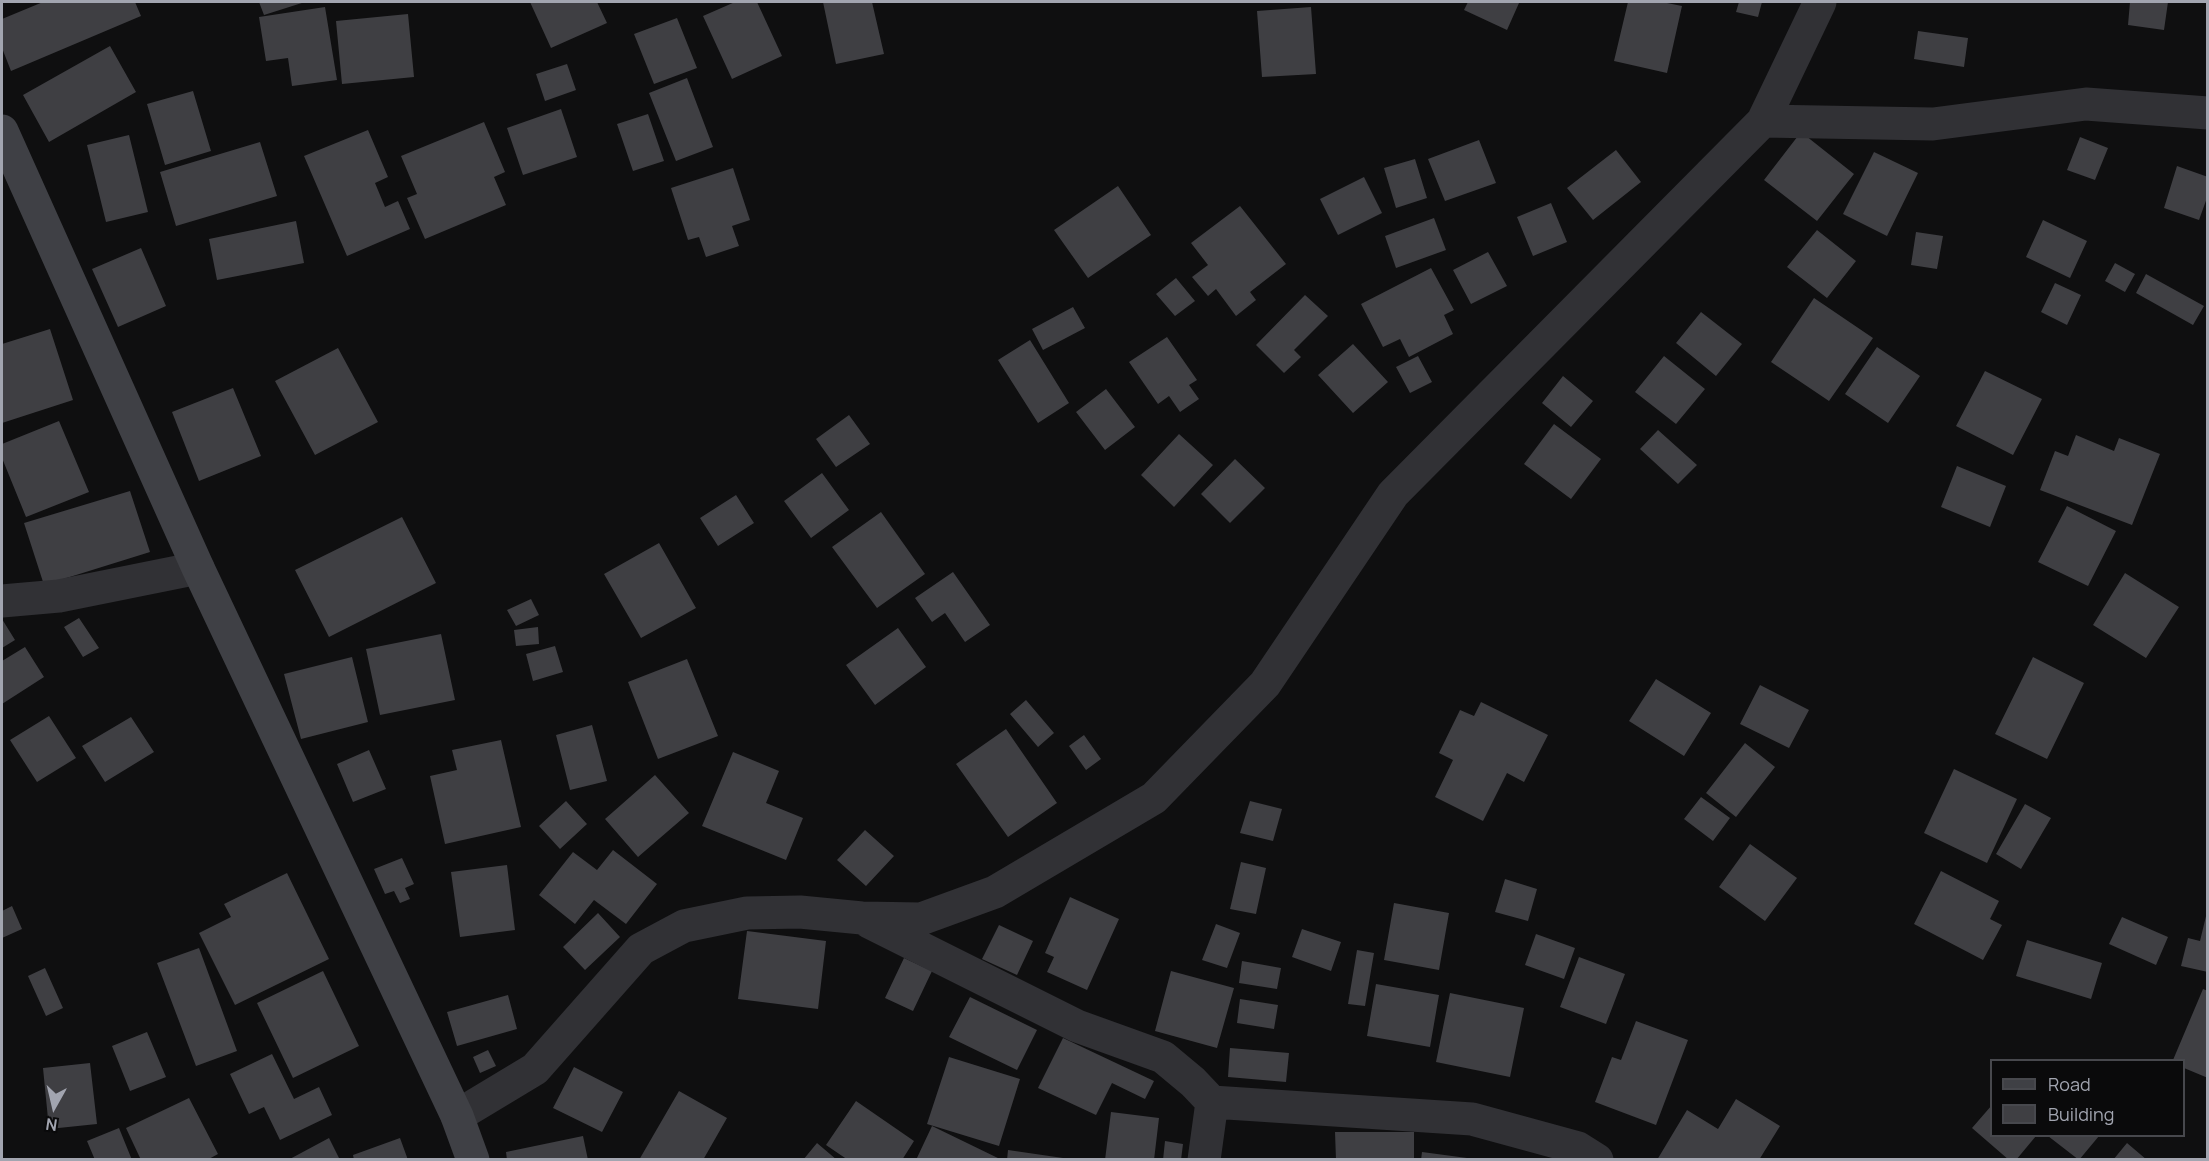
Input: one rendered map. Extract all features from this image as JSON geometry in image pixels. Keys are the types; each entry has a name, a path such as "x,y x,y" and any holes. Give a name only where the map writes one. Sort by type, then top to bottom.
{"main road":[{"path":"2,131 198,568 457,1116 473,1160"}],"street":[{"path":"457,1116 535,1069 641,949 684,926 747,913 800,912 862,918 921,919 995,892 1154,798 1265,684 1393,494 1763,121 1820,2"},
{"path":"1763,121 1933,124 2086,104 2208,113"},
{"path":"2,601 60,596 198,568"},
{"path":"862,918 1077,1026 1163,1057 1193,1082 1212,1102 1472,1119 1578,1148 1597,1160"},
{"path":"1204,1160 1212,1102"}],"building":[{"path":"43,2 135,2 141,16 11,71 2,48 2,19"},
{"path":"259,2 305,2 264,15"},
{"path":"530,2 597,2 607,23 551,48"},
{"path":"735,2 757,2 782,56 732,79 703,16"},
{"path":"823,2 872,2 884,54 836,64"},
{"path":"1468,2 1519,3 1507,30 1464,10"},
{"path":"1628,2 1662,2 1682,6 1667,73 1614,61"},
{"path":"1739,2 1762,2 1758,17 1736,12"},
{"path":"2130,2 2168,2 2164,30 2128,25"},
{"path":"325,7 337,80 292,86 288,58 266,61 259,17"},
{"path":"1311,7 1316,74 1262,77 1257,11"},
{"path":"408,14 414,77 342,84 336,21"},
{"path":"677,18 697,68 654,84 634,34"},
{"path":"1918,31 1968,38 1964,67 1914,59"},
{"path":"110,46 136,92 49,142 23,95"},
{"path":"567,64 576,90 545,101 536,74"},
{"path":"687,78 713,147 676,161 649,93"},
{"path":"193,91 211,151 165,165 147,104"},
{"path":"561,109 577,157 523,175 507,128"},
{"path":"648,114 664,161 633,171 617,124"},
{"path":"484,122 505,172 494,177 506,205 425,239 407,198 417,194 401,156"},
{"path":"368,130 388,177 375,183 385,207 398,201 410,229 347,256 304,156"},
{"path":"1801,132 1854,174 1817,221 1764,180"},
{"path":"129,135 148,212 106,222 87,145"},
{"path":"2080,137 2108,148 2095,180 2067,170"},
{"path":"1479,140 1496,183 1445,201 1428,159"},
{"path":"260,142 277,196 176,226 160,172"},
{"path":"1616,150 1641,182 1593,220 1567,188"},
{"path":"1874,152 1918,173 1887,236 1843,214"},
{"path":"1415,159 1427,198 1396,208 1384,168"},
{"path":"2177,166 2208,177 2208,195 2199,220 2164,208"},
{"path":"733,168 750,220 732,226 739,246 706,257 699,237 688,240 671,188"},
{"path":"1364,177 1382,213 1338,235 1320,199"},
{"path":"1118,186 1151,235 1088,278 1054,230"},
{"path":"1551,203 1567,242 1533,256 1517,217"},
{"path":"1240,206 1286,264 1250,292 1256,300 1236,316 1216,289 1208,296 1192,277 1208,265 1191,243"},
{"path":"1434,218 1446,250 1396,268 1385,236"},
{"path":"2043,220 2087,241 2070,278 2026,257"},
{"path":"296,221 304,263 217,280 209,239"},
{"path":"1817,230 1856,261 1827,298 1787,267"},
{"path":"1916,232 1943,236 1937,269 1911,265"},
{"path":"141,248 166,306 118,327 92,269"},
{"path":"1488,252 1507,286 1471,304 1453,270"},
{"path":"2115,263 2135,274 2125,292 2105,281"},
{"path":"1431,268 1454,310 1444,315 1453,334 1409,357 1400,339 1383,347 1361,304"},
{"path":"2146,274 2204,306 2193,325 2136,293"},
{"path":"1176,278 1195,301 1175,316 1156,294"},
{"path":"2055,283 2081,295 2067,325 2041,312"},
{"path":"1305,295 1328,316 1294,350 1301,357 1284,373 1256,345"},
{"path":"1814,298 1873,338 1829,401 1771,362"},
{"path":"1073,307 1085,328 1043,350 1032,329"},
{"path":"1701,312 1742,344 1716,376 1676,343"},
{"path":"50,329 73,400 2,423 2,344"},
{"path":"1167,337 1197,380 1189,385 1199,399 1180,412 1169,396 1158,404 1129,362"},
{"path":"1030,340 1069,403 1038,423 998,360"},
{"path":"1353,344 1388,382 1353,413 1318,375"},
{"path":"1877,347 1920,376 1888,423 1845,394"},
{"path":"338,348 378,422 315,455 275,381"},
{"path":"1418,356 1432,382 1410,393 1396,367"},
{"path":"1664,356 1705,389 1676,424 1635,392"},
{"path":"1985,371 2042,399 2013,455 1956,426"},
{"path":"1563,376 1593,401 1571,427 1542,403"},
{"path":"233,388 261,456 199,481 172,412"},
{"path":"1106,389 1135,427 1105,450 1076,412"},
{"path":"849,415 870,444 836,467 816,439"},
{"path":"59,421 89,492 26,517 2,458 2,444"},
{"path":"1554,424 1601,459 1571,499 1524,464"},
{"path":"1658,430 1697,465 1678,484 1640,449"},
{"path":"1179,434 1213,465 1174,507 1141,475"},
{"path":"2076,435 2114,451 2119,438 2160,454 2132,525 2040,490 2055,451 2068,456"},
{"path":"1235,459 1265,488 1230,523 1201,494"},
{"path":"1957,466 2006,486 1990,527 1941,507"},
{"path":"822,473 849,510 811,538 784,501"},
{"path":"130,491 150,552 44,585 24,523"},
{"path":"736,495 754,523 718,546 700,518"},
{"path":"2067,506 2116,531 2088,586 2038,562"},
{"path":"881,512 925,574 877,608 832,547"},
{"path":"402,517 436,583 329,637 295,570"},
{"path":"659,543 696,608 641,638 604,574"},
{"path":"953,572 990,625 965,642 945,613 932,622 915,598"},
{"path":"2125,573 2179,607 2146,658 2093,625"},
{"path":"531,599 539,615 516,626 507,610"},
{"path":"79,618 99,648 83,657 64,627"},
{"path":"2,619 15,640 2,648"},
{"path":"538,627 539,644 516,646 514,630"},
{"path":"898,628 926,667 875,705 846,665"},
{"path":"441,634 455,700 380,715 366,649"},
{"path":"555,646 563,672 533,681 526,654"},
{"path":"25,647 44,677 2,704 2,661"},
{"path":"352,657 368,722 301,739 284,674"},
{"path":"2033,657 2084,683 2047,759 1995,734"},
{"path":"687,659 718,736 658,759 628,682"},
{"path":"1656,679 1711,713 1684,756 1629,721"},
{"path":"1760,685 1809,710 1789,748 1740,724"},
{"path":"1026,700 1054,733 1038,747 1010,714"},
{"path":"1481,702 1548,735 1524,782 1507,773 1483,821 1435,797 1453,760 1439,753 1460,710 1474,716"},
{"path":"49,716 76,758 37,782 10,740"},
{"path":"131,717 154,752 105,782 82,746"},
{"path":"592,725 607,781 570,790 556,735"},
{"path":"1006,729 1057,803 1008,837 956,764"},
{"path":"1084,735 1101,759 1086,770 1069,746"},
{"path":"501,740 521,827 445,844 430,776 457,770 452,750"},
{"path":"1745,743 1775,767 1736,817 1706,793"},
{"path":"369,750 386,789 353,802 337,764"},
{"path":"733,752 779,771 766,803 803,818 786,860 702,826"},
{"path":"1954,769 2017,799 1987,863 1924,833"},
{"path":"655,775 689,813 638,857 605,819"},
{"path":"1701,797 1730,818 1713,841 1684,819"},
{"path":"566,801 587,824 560,849 539,826"},
{"path":"1250,801 1282,809 1273,841 1240,833"},
{"path":"2025,804 2051,818 2021,869 1996,854"},
{"path":"865,830 894,856 866,886 837,860"},
{"path":"1750,844 1797,878 1765,921 1719,887"},
{"path":"613,850 657,884 626,924 594,900 575,924 539,895 573,852 597,870"},
{"path":"402,858 414,884 405,888 410,899 400,903 394,891 385,894 374,869"},
{"path":"1241,862 1266,868 1256,914 1230,909"},
{"path":"507,865 515,930 460,937 451,872"},
{"path":"1941,871 1999,901 1990,919 2002,925 1983,960 1914,924"},
{"path":"287,873 329,959 235,1005 199,933 231,917 224,904"},
{"path":"1505,879 1537,889 1528,921 1495,912"},
{"path":"1070,897 1119,919 1087,990 1047,972 1054,957 1045,953"},
{"path":"1394,903 1449,913 1439,970 1384,960"},
{"path":"12,906 22,929 2,938 2,911"},
{"path":"2207,912 2208,972 2181,966 2188,938 2200,941"},
{"path":"598,913 620,937 585,970 563,947"},
{"path":"2122,917 2168,937 2156,965 2109,944"},
{"path":"1216,924 1240,933 1227,968 1202,960"},
{"path":"999,925 1033,941 1017,975 982,959"},
{"path":"1302,929 1341,942 1331,971 1292,957"},
{"path":"747,931 826,941 818,1009 738,999"},
{"path":"1536,934 1575,948 1564,979 1525,965"},
{"path":"2027,940 2102,963 2091,999 2016,976"},
{"path":"199,948 237,1051 196,1066 157,963"},
{"path":"1357,950 1374,953 1365,1006 1348,1004"},
{"path":"1579,957 1625,974 1606,1024 1560,1007"},
{"path":"904,958 932,971 913,1011 885,998"},
{"path":"1242,961 1281,968 1277,989 1239,983"},
{"path":"45,968 63,1008 46,1016 28,976"},
{"path":"323,971 359,1046 293,1078 257,1003"},
{"path":"1171,971 1234,988 1217,1048 1155,1031"},
{"path":"1376,984 1439,995 1430,1047 1367,1036"},
{"path":"2203,989 2208,991 2208,1078 2185,1068 2185,1059 2173,1059"},
{"path":"1450,993 1524,1008 1510,1077 1436,1062"},
{"path":"508,995 517,1029 457,1046 447,1012"},
{"path":"970,997 1037,1030 1017,1070 949,1037"},
{"path":"1240,999 1278,1005 1274,1029 1237,1023"},
{"path":"1636,1021 1688,1040 1656,1125 1595,1102 1612,1057 1621,1060"},
{"path":"147,1032 166,1077 130,1091 112,1046"},
{"path":"1063,1038 1154,1081 1145,1099 1112,1083 1096,1115 1038,1088"},
{"path":"1230,1048 1289,1053 1286,1082 1228,1077"},
{"path":"488,1050 496,1066 480,1073 473,1057"},
{"path":"272,1054 294,1099 319,1087 332,1115 280,1140 264,1107 249,1114 230,1074"},
{"path":"949,1057 1020,1079 999,1146 927,1124"},
{"path":"90,1063 97,1124 49,1129 43,1068"},
{"path":"574,1067 623,1092 602,1132 553,1108"},
{"path":"679,1091 727,1118 703,1160 639,1160"},
{"path":"189,1098 218,1154 207,1160 141,1160 126,1128"},
{"path":"1736,1099 1780,1126 1759,1160 1657,1160 1687,1110 1718,1129"},
{"path":"856,1101 914,1141 902,1160 848,1160 826,1145"},
{"path":"1990,1107 1990,1137 2035,1137 2016,1160 2009,1160 1972,1128"},
{"path":"1111,1112 1159,1118 1154,1160 1105,1160"},
{"path":"932,1126 1002,1160 916,1160"},
{"path":"119,1128 132,1160 95,1160 87,1141"},
{"path":"1335,1132 1414,1132 1414,1160 1336,1160"},
{"path":"583,1136 588,1160 507,1160 506,1152"},
{"path":"2049,1137 2098,1137 2079,1160"},
{"path":"329,1138 340,1160 288,1160"},
{"path":"400,1138 408,1160 354,1160 353,1155"},
{"path":"1165,1141 1183,1144 1181,1160 1163,1160"},
{"path":"817,1143 837,1160 803,1160"},
{"path":"2127,1143 2147,1160 2113,1160"},
{"path":"1008,1150 1063,1158 1063,1160 1007,1160"},
{"path":"1422,1152 1467,1158 1467,1160 1421,1160"}]}
